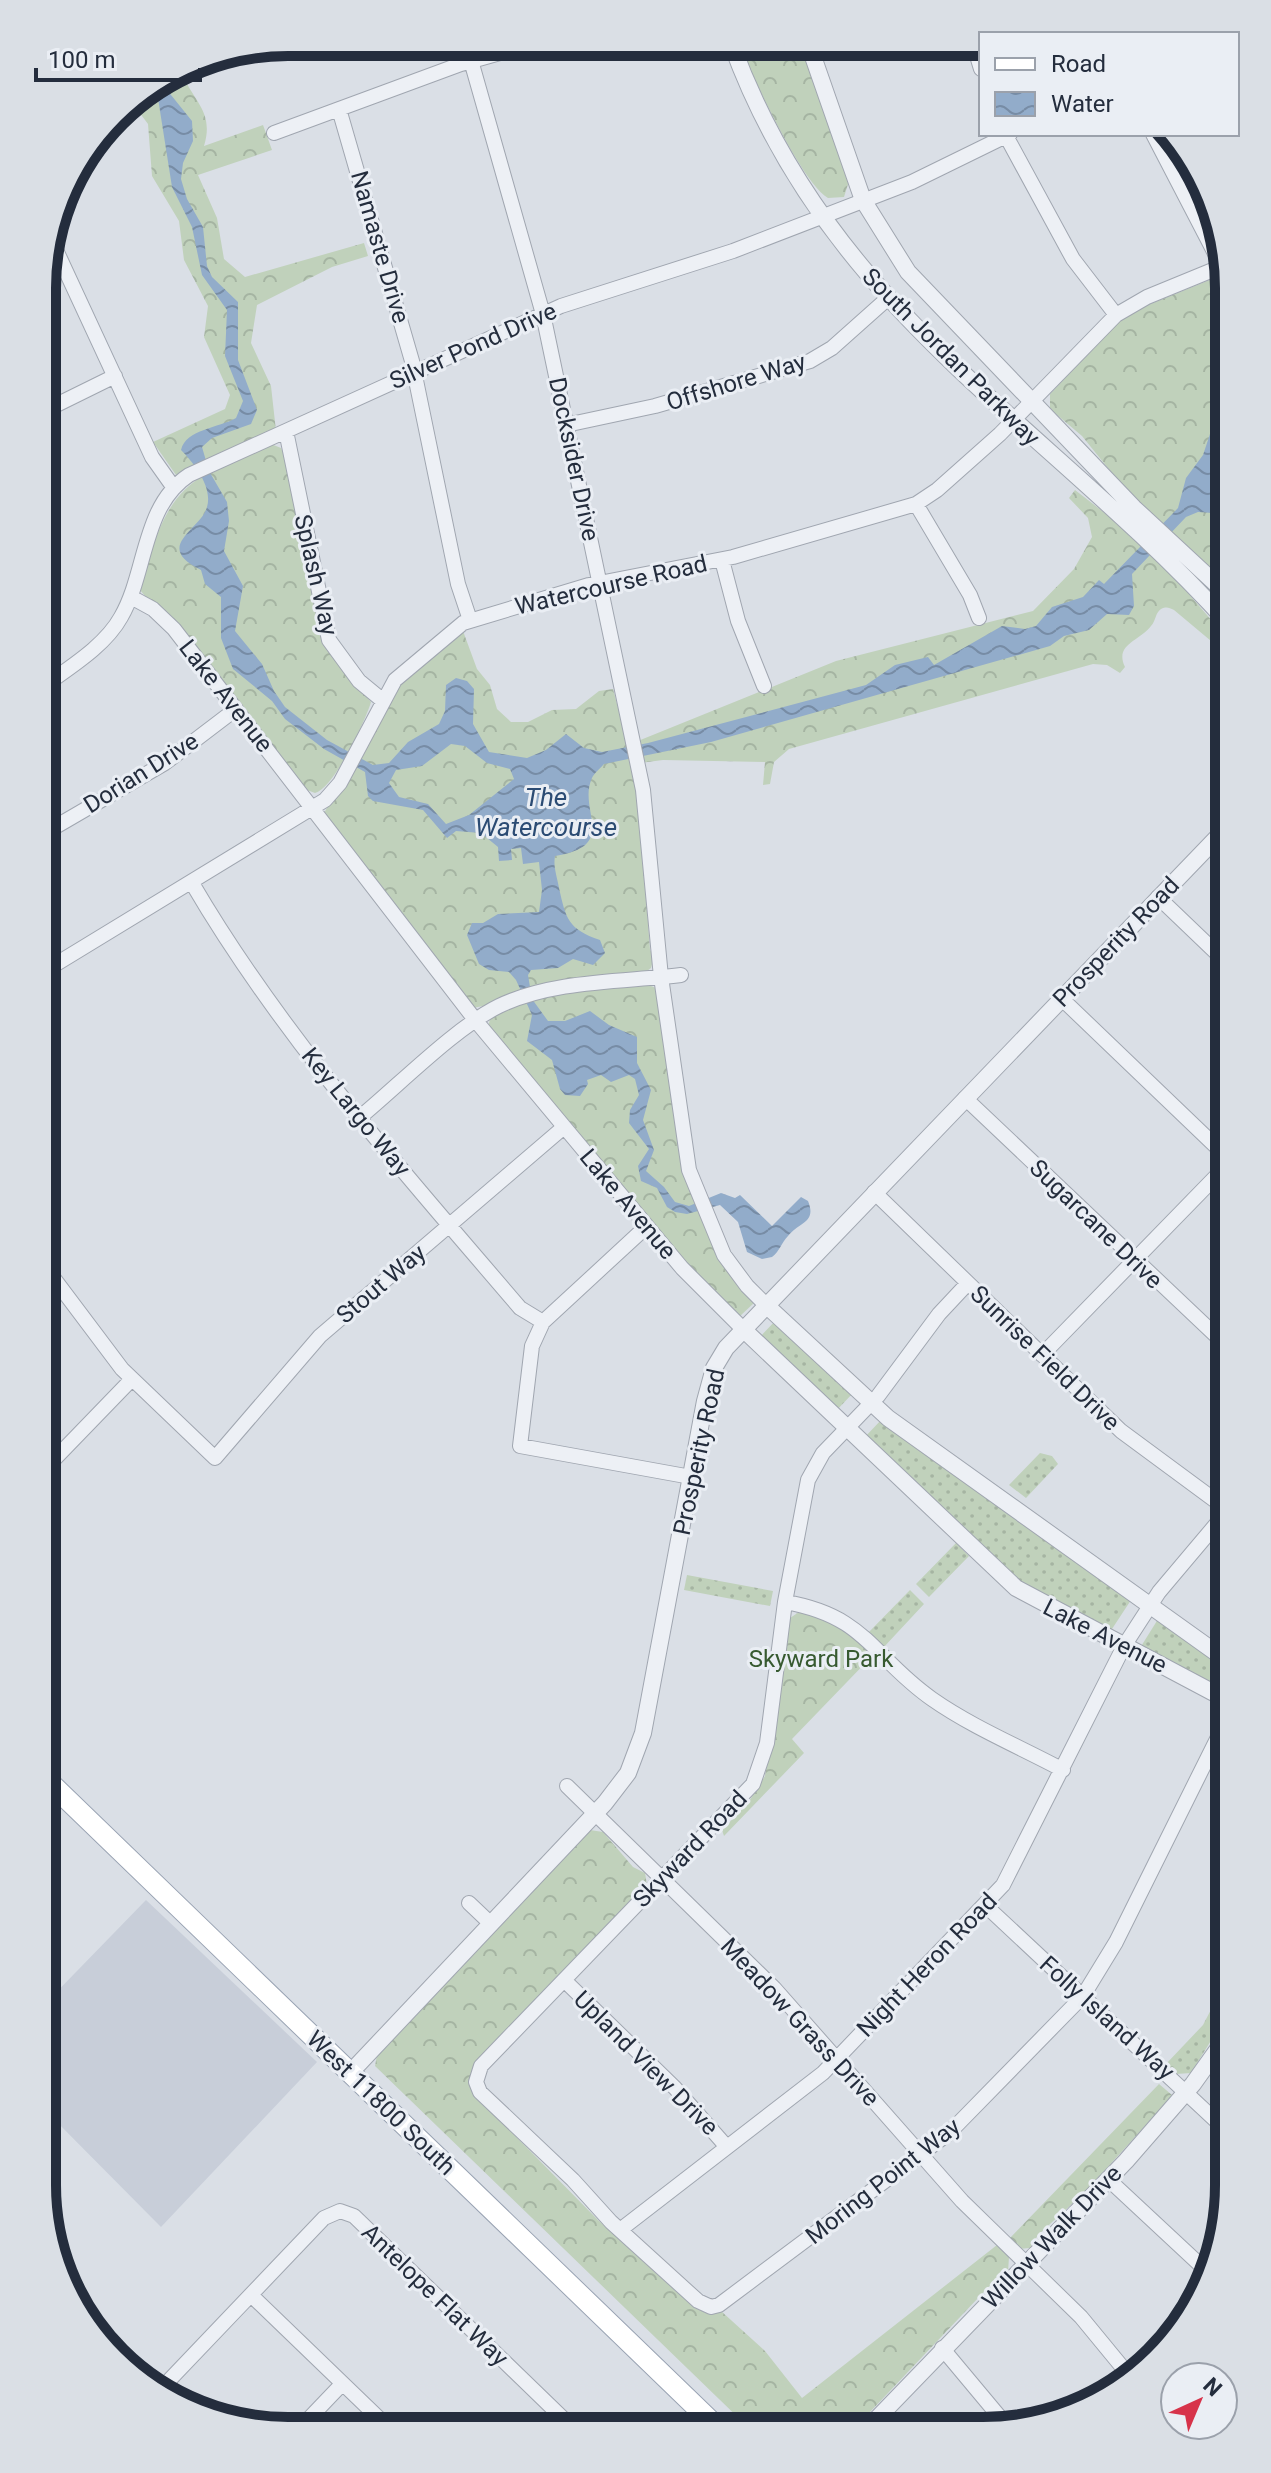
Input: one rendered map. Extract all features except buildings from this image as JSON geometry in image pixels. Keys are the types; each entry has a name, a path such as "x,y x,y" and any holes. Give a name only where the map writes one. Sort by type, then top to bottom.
{"main road":[{"name":"West 11800 South","path":"56,1789 707,2417"}],"street":[{"name":"Docksider Drive","path":"470,56 543,314 643,790 661,977"},
{"path":"274,133 489,56"},
{"name":"South Jordan Parkway","path":"737,56 769,128 822,216 887,299 1013,422 1130,513"},
{"name":"South Jordan Parkway","path":"813,56 863,200 883,236 918,283 1034,400 1130,513 1185,566 1215,606"},
{"name":"Namaste Drive","path":"339,109 414,372 458,584 470,620"},
{"name":"Silver Pond Drive","path":"56,676 113,629 131,597 154,520 174,488 189,475 543,314 603,291 705,261 822,216 950,166 1005,136"},
{"path":"1008,136 1073,259 1116,315"},
{"path":"1154,136 1210,241"},
{"path":"58,255 158,467 174,488"},
{"name":"Watercourse Road","path":"56,964 312,810 332,794 382,700 406,668 470,620 599,583 722,560 916,504 943,485 1013,422 1116,315 1147,297 1214,270"},
{"name":"Offshore Way","path":"566,425 655,406 810,361 832,348 887,299"},
{"path":"56,405 115,376"},
{"name":"Splash Way","path":"286,431 329,640 359,681 382,700"},
{"path":"916,504 970,595 979,618"},
{"path":"722,560 741,629 764,686"},
{"name":"South Jordan Parkway","path":"1185,566 1215,586"},
{"name":"Lake Avenue","path":"131,597 167,621 476,1021 692,1279 1016,1588 1215,1694"},
{"name":"Dorian Drive","path":"56,826 165,763 236,709"},
{"name":"Prosperity Road","path":"350,2073 624,1779 640,1747 711,1379 720,1358 743,1329 1215,839"},
{"name":"Key Largo Way","path":"192,883 223,937 264,996 359,1118 520,1308 543,1322"},
{"path":"1158,897 1215,952"},
{"path":"359,1118 476,1021 513,1001 543,992 681,975"},
{"name":"Lake Avenue","path":"661,977 681,1130 697,1192 735,1271 766,1305 870,1403 1215,1652"},
{"path":"1061,998 1215,1147"},
{"name":"Sugarcane Drive","path":"965,1098 1215,1335"},
{"name":"Stout Way","path":"132,1379 215,1458 320,1336 564,1127"},
{"path":"1042,1355 1215,1176"},
{"name":"Sunrise Field Drive","path":"874,1192 1128,1437 1215,1500"},
{"path":"647,1226 543,1322 532,1346 520,1446 691,1477"},
{"path":"56,1283 82,1320 132,1379 56,1458"},
{"name":"Skyward Road","path":"476,2082 481,2066 744,1796 759,1772 767,1743 785,1602 808,1480 823,1453 870,1403 939,1314 968,1283"},
{"name":"Night Heron Road","path":"620,2230 837,2060 986,1906 1003,1885 1124,1646 1150,1606 1215,1525"},
{"path":"785,1602 827,1611 848,1623 935,1701 1063,1770"},
{"name":"Moring Point Way","path":"476,2082 484,2096 620,2230 698,2301 715,2307 955,2127 1083,1996 1116,1942 1215,1743"},
{"name":"Meadow Grass Drive","path":"567,1786 774,1988 921,2154 1026,2265 1081,2317 1124,2369"},
{"path":"469,1903 489,1922"},
{"name":"Folly Island Way","path":"986,1906 1215,2119"},
{"name":"Upland View Drive","path":"564,1980 675,2088 726,2146"},
{"name":"Willow Walk Drive","path":"878,2417 1109,2180 1187,2091 1215,2053"},
{"path":"1109,2180 1200,2265"},
{"name":"Antelope Flat Way","path":"167,2383 324,2218 336,2211 346,2212 561,2417"},
{"path":"251,2295 377,2417"},
{"path":"942,2348 999,2417"},
{"path":"310,2417 342,2384"}],"shaded area":[{"path":"146,1900 317,2062 161,2227 56,2121 56,1993"}],"green space":[{"path":"744,56 808,56 849,181 844,197 828,198 817,188 792,151"},
{"path":"187,79 206,119 204,146 263,125 272,150 198,175 217,218 224,259 245,277 364,243 368,256 332,267 257,305 251,343 271,386 276,431 176,475 153,442 225,409 230,395 204,337 208,306 184,260 179,221 152,176 148,124 138,111"},
{"path":"1214,278 1215,579 1193,559 1175,578 1215,624 1215,644 1174,610 1165,608 1159,611 1146,631 1125,648 1125,667 1120,673 1107,665 1093,664 789,749 774,762 770,784 763,785 765,762 663,760 632,764 639,798 650,950 654,956 651,968 643,974 473,1008 324,813 398,685 463,631 477,669 490,685 497,709 511,722 528,722 552,710 576,709 599,691 613,689 628,745 836,661 1033,611 1074,569 1092,537 1088,518 1069,498 1075,490 1119,524 1137,504 1082,436 1050,409 1050,394 1119,321 1133,311"},
{"path":"271,444 281,448 287,461 318,622 330,653 371,702 356,738 339,767 323,788 315,793 307,790 140,590 144,569 162,524 184,491 211,471"},
{"path":"646,984 656,988 681,1151 755,1302 738,1318 702,1284 488,1027 490,1019 507,1009 545,996"},
{"path":"776,1320 853,1393 836,1411 759,1338"},
{"path":"882,1419 1133,1597 1110,1632 1021,1585 864,1438"},
{"path":"1040,1453 1052,1456 1058,1464 1026,1498 1009,1485"},
{"path":"956,1543 969,1556 929,1597 916,1584"},
{"path":"687,1575 773,1591 770,1606 684,1590"},
{"path":"910,1590 924,1604 883,1648 868,1633"},
{"name":"Skyward Park","path":"799,1612 834,1623 874,1654 792,1739 804,1753 724,1836 722,1830 748,1803 765,1776 790,1618"},
{"path":"1160,1616 1215,1655 1215,1688 1140,1648"},
{"path":"590,1830 603,1832 633,1867 645,1873 647,1885 476,2062 470,2078 475,2095 598,2220 695,2308 706,2313 721,2311 765,2351 802,2398 997,2245 1009,2257 1008,2272 998,2277 865,2417 738,2417 375,2066 377,2055"},
{"path":"1215,2002 1215,2034 1191,2073 1176,2074 1166,2064 1203,2025"},
{"path":"1159,2084 1172,2095 1165,2104 1086,2191 1038,2235 1030,2248 1018,2249 1009,2239"}],"water":[{"name":"The Watercourse","path":"167,90 192,121 193,141 183,163 181,179 187,199 203,227 207,266 212,277 238,302 238,360 257,410 251,424 212,438 202,447 209,471 227,502 229,521 224,551 243,586 235,631 262,664 285,707 327,740 373,765 389,763 408,742 439,724 445,711 446,685 456,678 467,681 474,689 473,724 489,752 527,758 546,750 566,734 584,748 602,752 648,743 866,685 895,665 928,657 934,665 1002,626 1025,629 1036,626 1052,607 1083,597 1099,580 1104,584 1178,508 1186,478 1203,455 1215,425 1215,513 1198,512 1186,517 1132,574 1134,606 1129,615 1107,614 1089,630 1064,636 1050,646 711,742 604,764 593,776 589,790 591,835 586,844 575,851 555,856 554,864 570,922 581,932 600,940 605,953 593,965 573,959 558,968 531,970 528,975 532,999 548,1021 565,1021 590,1011 609,1025 637,1037 637,1063 651,1090 643,1120 654,1150 646,1171 675,1202 689,1206 721,1193 735,1198 740,1195 772,1226 801,1197 808,1201 809,1218 792,1231 772,1257 762,1259 747,1252 738,1222 720,1205 687,1214 675,1212 667,1207 657,1188 641,1181 638,1166 649,1149 629,1123 630,1110 639,1095 635,1079 629,1075 611,1082 601,1075 587,1080 588,1084 580,1096 565,1095 560,1089 552,1060 527,1041 532,1015 516,980 509,972 489,970 479,964 467,935 472,923 483,923 498,914 539,912 542,890 539,862 523,864 521,848 511,849 512,860 499,861 498,847 481,833 456,831 447,838 423,810 373,801 368,796 365,772 324,749 285,719 272,701 233,669 221,638 221,597 205,584 201,570 180,553 183,538 203,515 208,499 201,476 181,450 196,433 236,418 243,401 225,356 227,310 202,275 192,227 172,187 158,97","holes":["451,744 465,746 487,763 510,769 514,779 469,815 446,824 428,804 399,797 389,783 396,770 422,766"]}]}
